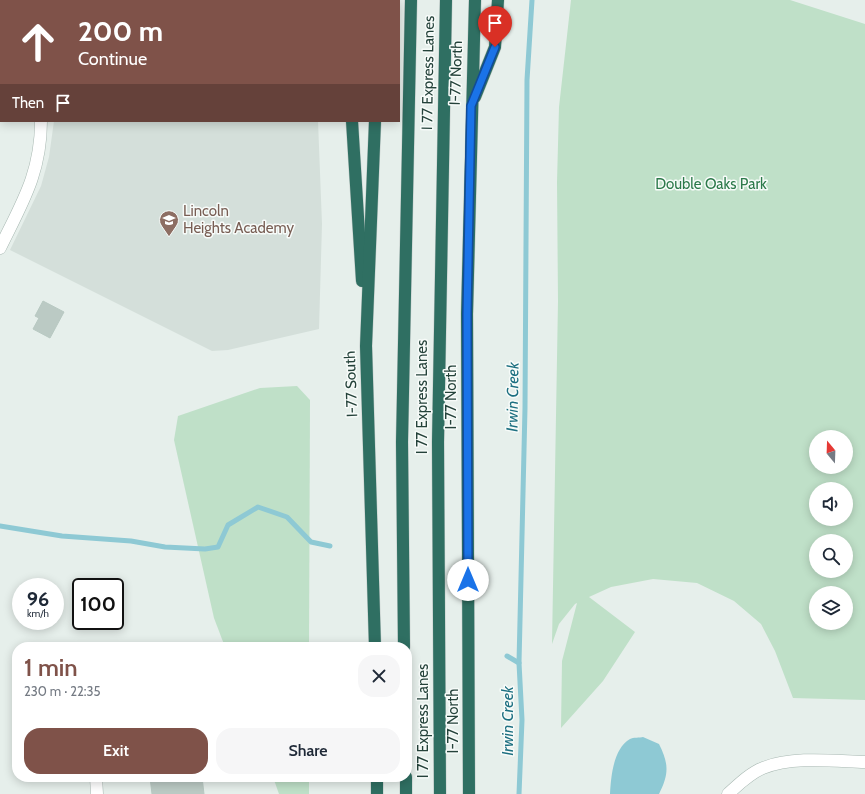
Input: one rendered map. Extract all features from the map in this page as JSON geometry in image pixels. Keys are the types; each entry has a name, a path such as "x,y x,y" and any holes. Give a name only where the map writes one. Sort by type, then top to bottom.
{"highway":[{"name":"I 77 Express Lanes","path":"404,642 402,442 411,0"},
{"name":"I 77 Express Lanes","path":"440,794 438,426 446,0"},
{"name":"I-77 North","path":"469,794 467,426 471,106 474,0"},
{"path":"471,106 495,47 498,0"},
{"path":"352,122 366,346"},
{"name":"I-77 South","path":"375,122 366,346 375,642"},
{"path":"377,782 377,794"},
{"name":"I 77 Express Lanes","path":"406,782 406,794"}],"street":[{"path":"0,248 26,196 34,174 39,149 41,122"},
{"path":"728,794 740,783 762,768 797,761 865,762"},
{"path":"96,782 97,794"}],"shaded area":[{"name":"Lincoln Heights Academy","path":"54,122 318,122 322,224 319,329 228,350 212,351 10,250 41,186 49,157"}],"green space":[{"name":"Double Oaks Park","path":"571,0 790,0 865,24 865,700 793,698 775,651 761,624 734,601 697,583 653,579 611,587 589,597 635,632 603,681 561,728 562,661 577,603 559,624 552,644 558,301 557,182 559,107"},
{"path":"297,386 310,400 309,642 223,642 214,618 174,440 178,416 260,388"},
{"path":"275,782 309,782 309,794 279,794"}],"water":[{"path":"643,737 659,744 665,757 666,775 659,794 610,794 614,764 620,749 630,739"}],"building":[{"path":"43,301 64,312 50,338 33,329 39,318 35,316"},
{"path":"151,782 203,782 204,794 152,794"}],"waterway":[{"name":"Irwin Creek","path":"519,794 522,720 519,663 525,408 527,80 532,0"},
{"path":"0,526 62,536 131,541 165,547 205,549 218,547 228,525 258,507 287,517 311,542 330,546"},
{"path":"507,656 519,663"}],"place":[{"name":"Lincoln Heights Academy","path":"169,237"}],"route":[{"path":"468,580 467,314 471,106 495,47"}]}
